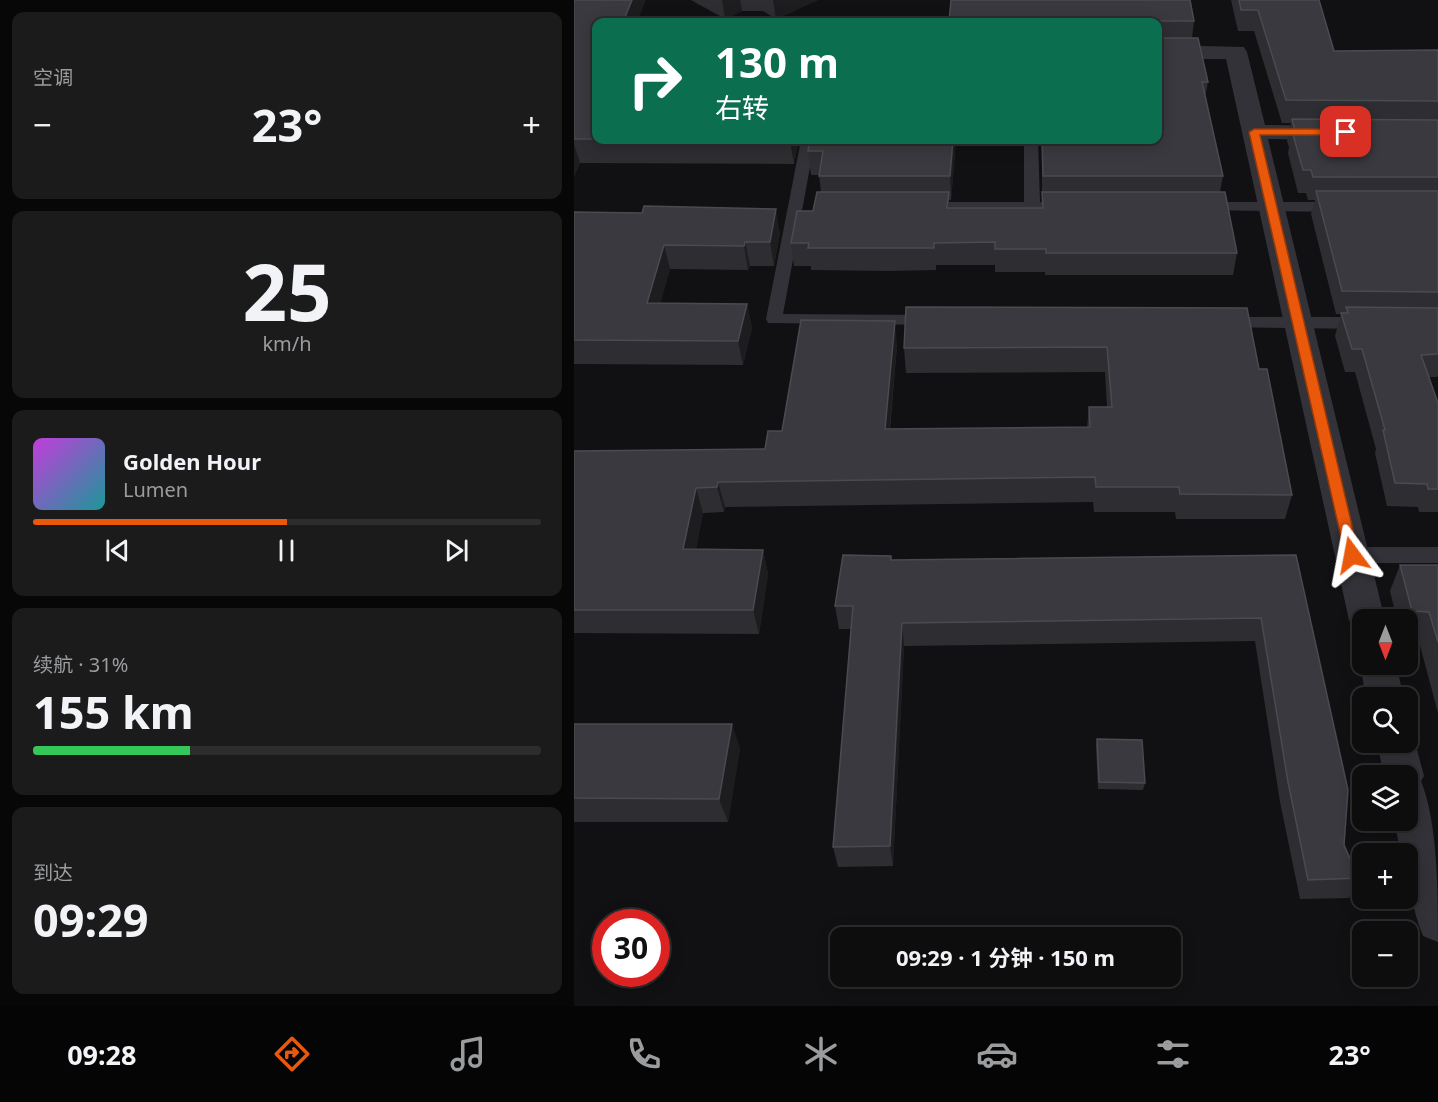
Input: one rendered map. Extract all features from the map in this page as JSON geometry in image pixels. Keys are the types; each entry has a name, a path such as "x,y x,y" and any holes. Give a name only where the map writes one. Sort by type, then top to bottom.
{"street":[{"path":"1162,52 1236,52 1364,609"},
{"path":"1254,132 1357,133"},
{"path":"1417,831 1438,921"}],"lane":[{"path":"808,144 801,207 774,320 952,321"},
{"path":"1031,144 1032,207"},
{"path":"914,207 1080,207"},
{"path":"1188,207 1354,207"},
{"path":"1203,322 1379,323"},
{"path":"1352,555 1438,555"}],"building":[{"path":"574,0 632,0 625,18 592,18 592,139 574,139"},
{"path":"951,0 1190,0 1194,21 1162,21 1162,18 949,18"},
{"path":"1239,0 1319,0 1334,51 1438,50 1438,101 1286,100 1258,10 1241,10"},
{"path":"1162,38 1198,38 1208,82 1202,82 1223,176 1043,176 1042,144 1162,144"},
{"path":"1292,119 1438,120 1438,177 1313,177 1311,170 1303,170 1292,131 1295,131"},
{"path":"809,144 953,144 950,176 819,176 823,151 808,151"},
{"path":"1316,191 1438,191 1438,292 1342,291"},
{"path":"817,192 949,192 947,208 1043,208 1042,192 1225,192 1237,253 1046,253 1046,249 995,249 995,242 934,243 934,248 808,248 809,243 791,243 797,211 813,211"},
{"path":"644,206 776,209 770,242 745,242 744,246 664,245 647,303 747,304 738,341 574,340 574,212 642,213"},
{"path":"906,307 1247,308 1259,369 1267,369 1292,495 1180,494 1179,487 1096,487 1095,477 718,482 717,487 696,488 683,549 763,550 753,610 574,610 574,451 765,449 768,431 782,431 801,320 895,321 885,429 1090,427 1089,407 1112,407 1107,347 904,348"},
{"path":"1346,307 1438,308 1438,354 1421,355 1438,403 1438,489 1428,489 1427,484 1395,483 1383,430 1385,430 1362,349 1352,349 1341,313 1348,313"},
{"path":"843,555 891,556 891,560 1296,555 1348,790 1344,845 1352,863 1352,878 1308,880 1288,782 1261,618 902,623 890,846 833,847 853,606 835,606"},
{"path":"1400,565 1438,565 1438,642 1429,612 1411,609"},
{"path":"574,724 732,724 719,799 574,798"},
{"path":"1097,739 1142,740 1145,783 1099,782"}],"route":[{"path":"1346,132 1254,132 1352,555"}]}
